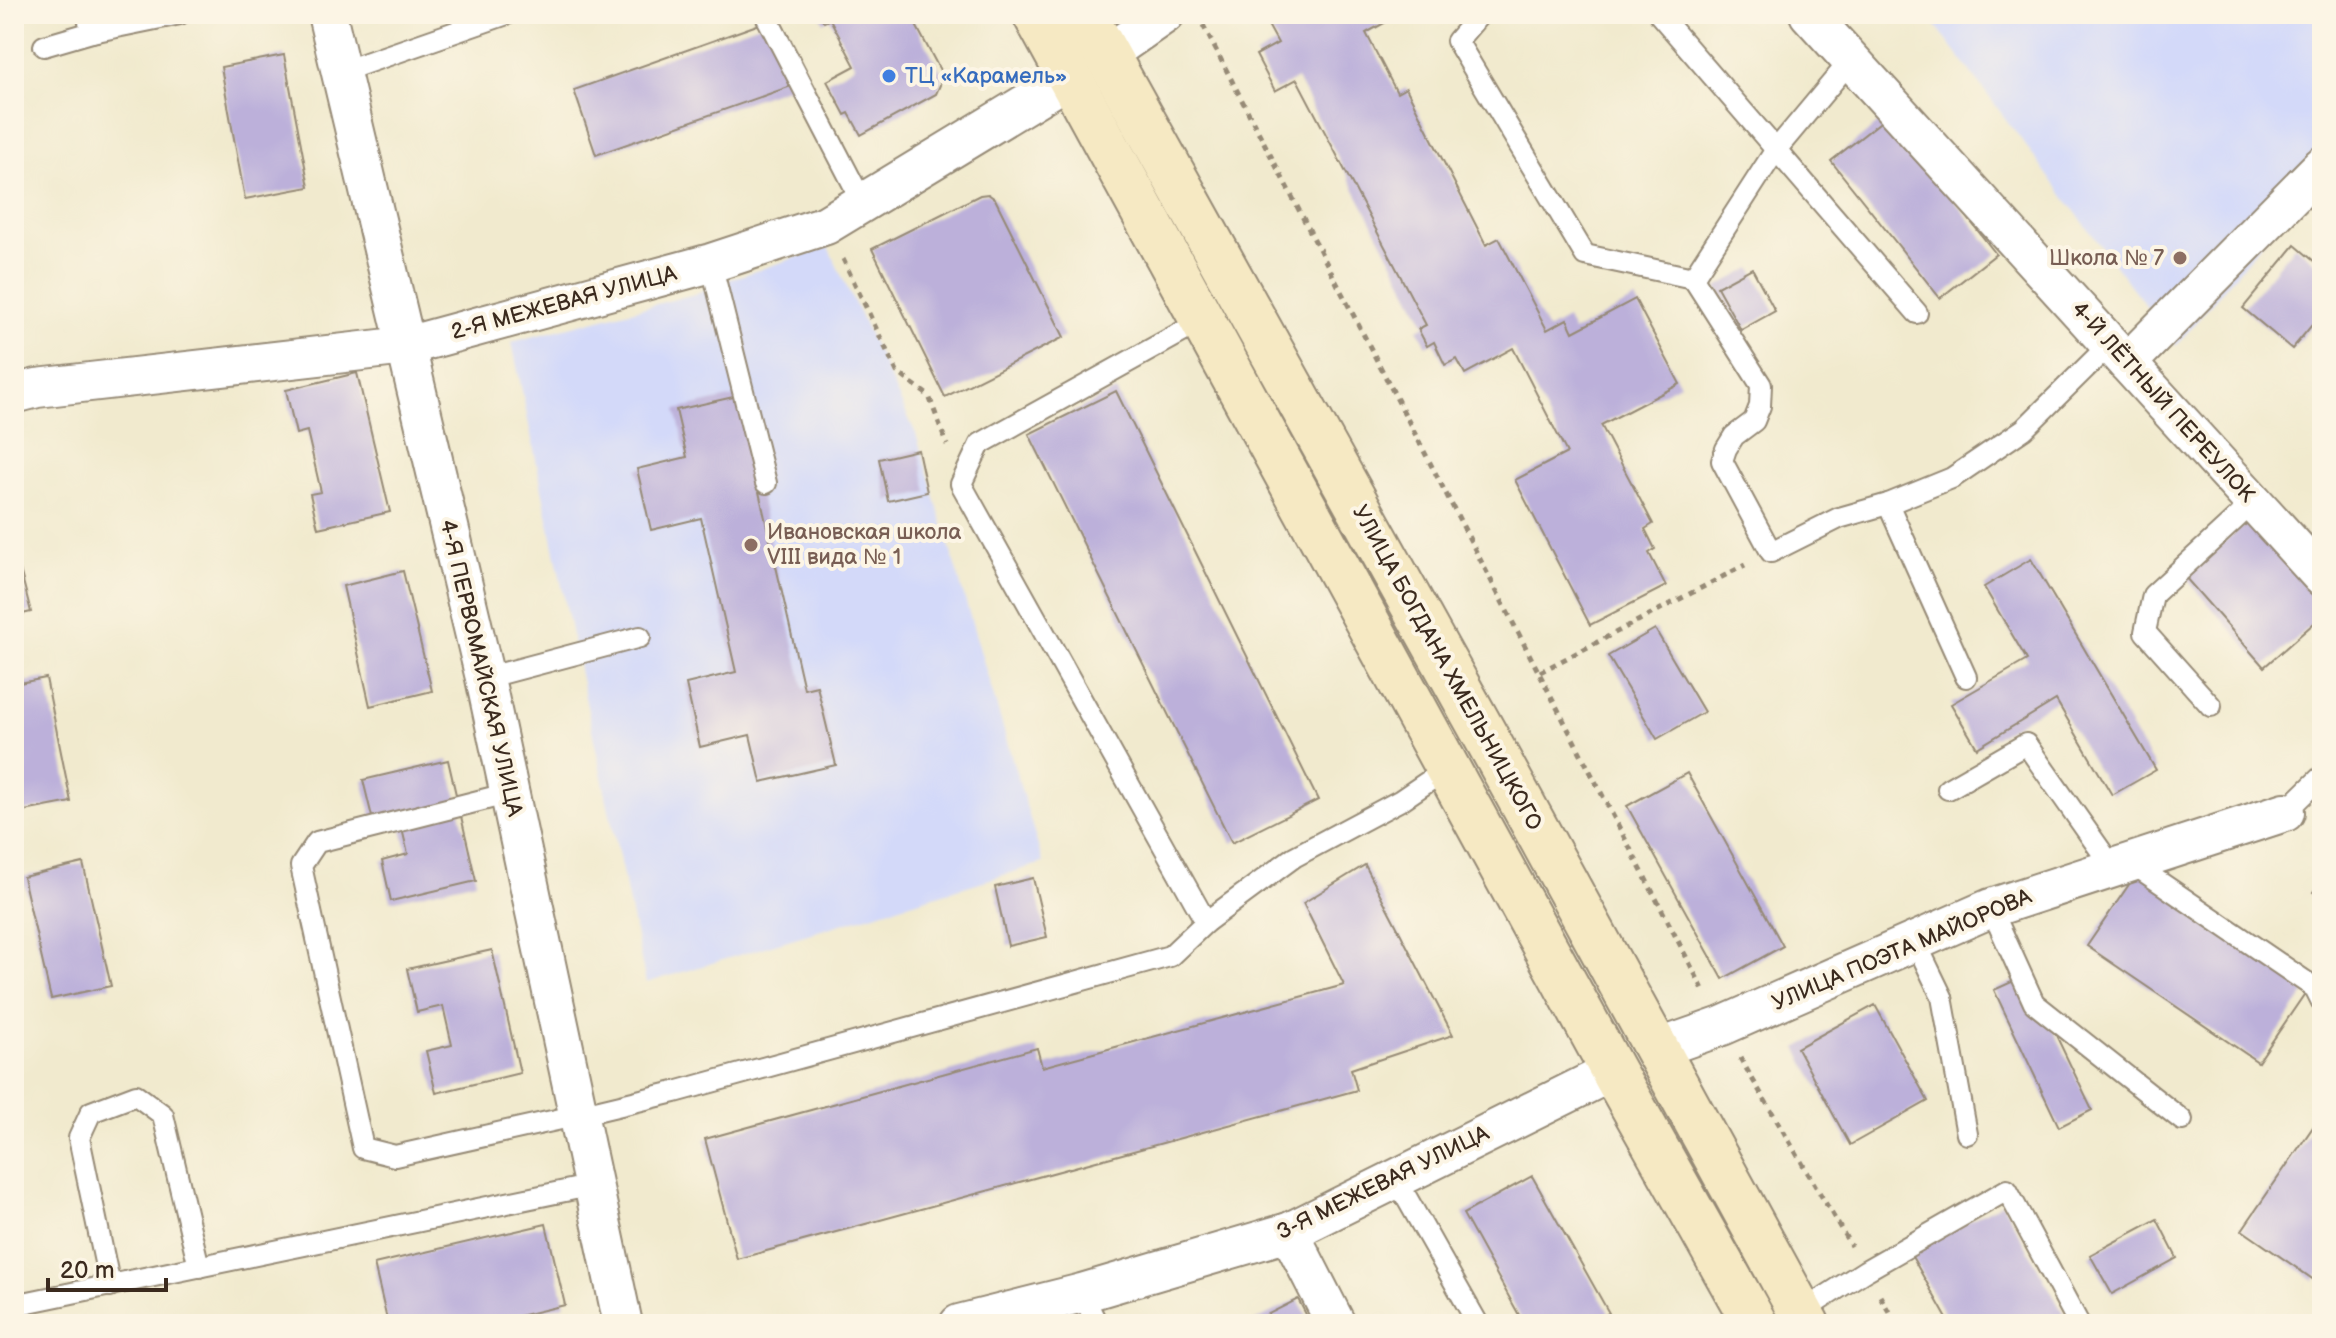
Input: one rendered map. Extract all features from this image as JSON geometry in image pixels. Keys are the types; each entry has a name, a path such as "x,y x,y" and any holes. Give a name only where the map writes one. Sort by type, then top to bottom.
{"main road":[{"name":"УЛИЦА БОГДАНА ХМЕЛЬНИЦКОГО","path":"1035,14 1088,66 1657,1049 1804,1318"},
{"name":"УЛИЦА БОГДАНА ХМЕЛЬНИЦКОГО","path":"1084,14 1088,66 1202,321 1755,1324"},
{"name":"3-Я МЕЖЕВАЯ УЛИЦА","path":"1613,1071 1657,1049"}],"street":[{"name":"4-Я ПЕРВОМАЙСКАЯ УЛИЦА","path":"327,14 485,678 623,1324"},
{"name":"2-Я МЕЖЕВАЯ УЛИЦА","path":"14,394 37,388 406,346 711,263 826,225 1088,66 1165,14"},
{"name":"4-Й ЛЁТНЫЙ ПЕРЕУЛОК","path":"1809,14 2322,577"},
{"path":"2118,354 2322,166"},
{"name":"УЛИЦА ПОЭТА МАЙОРОВА","path":"1657,1049 1722,1026 1991,908 2285,812"},
{"name":"3-Я МЕЖЕВАЯ УЛИЦА","path":"959,1324 1090,1309 1289,1232 1613,1071"},
{"path":"1289,1232 1336,1324"}],"lane":[{"path":"44,46 89,23 180,14"},
{"path":"340,72 507,14"},
{"path":"765,14 863,203"},
{"path":"1480,14 1457,41 1585,255 1693,278 1761,385 1760,406 1754,421 1734,436 1722,461 1771,552 1839,518 1888,504 1952,478 2024,429 2118,354"},
{"path":"1659,14 1917,313"},
{"path":"1693,278 1775,151 1851,60"},
{"path":"711,263 766,483"},
{"path":"1202,321 980,444 961,484 1206,922"},
{"path":"2211,706 2145,632 2153,595 2254,502"},
{"path":"1888,504 1966,677"},
{"path":"485,678 640,637"},
{"path":"1948,789 2026,744 2122,865 2315,988 2322,1002"},
{"path":"510,793 317,842 301,866 363,1148 395,1156 579,1115 675,1092 1170,956 1206,922 1294,857 1401,800 1448,768"},
{"path":"2285,812 2322,776"},
{"path":"1991,908 2034,1003 2182,1120"},
{"path":"1915,941 1942,997 1967,1134"},
{"path":"110,1286 79,1138 91,1112 136,1095 163,1115 199,1267"},
{"path":"1396,1179 1478,1324"},
{"path":"14,1305 594,1185"},
{"path":"1804,1318 1865,1271 2007,1190 2079,1324"}],"path":[{"path":"1197,14 1540,672 1771,552"},
{"path":"826,225 897,372 929,396 961,484"}],"shaded area":[{"name":"Школа № 7","path":"1927,14 2322,14 2322,171 2176,346"},
{"name":"Ивановская школа VIII вида № 1","path":"828,247 916,434 1043,863 646,983 512,342 695,294 716,284"}],"building":[{"name":"ТЦ «Карамель»","path":"819,14 910,14 941,72 936,94 861,135 849,113 845,115 827,81 855,66 830,19 824,22"},
{"path":"1262,14 1396,14 1366,33 1397,93 1406,88 1486,245 1499,238 1547,330 1567,319 1573,332 1635,299 1680,384 1601,425 1653,524 1645,529 1655,549 1649,553 1666,586 1590,625 1515,480 1567,453 1513,348 1465,374 1457,359 1445,365 1434,342 1427,346 1418,329 1426,325 1297,79 1275,91 1256,55 1278,43"},
{"path":"777,18 800,83 596,155 574,90"},
{"path":"284,55 309,187 245,199 221,67"},
{"path":"1888,116 1996,254 1940,298 1831,161"},
{"path":"988,194 995,199 1064,337 945,397 872,249 980,195"},
{"path":"2295,245 2322,268 2322,313 2292,349 2243,308"},
{"path":"1752,268 1775,311 1741,330 1717,287"},
{"path":"357,373 390,512 318,528 310,494 321,492 307,431 296,434 286,390"},
{"path":"1116,391 1318,800 1232,843 1029,434"},
{"path":"751,393 757,483 804,689 817,686 836,765 761,782 750,735 700,747 686,684 736,672 701,518 651,530 637,469 687,457 676,410"},
{"path":"918,450 927,492 888,501 879,459"},
{"path":"2254,516 2322,595 2322,616 2264,667 2185,577"},
{"path":"14,546 31,612 14,616"},
{"path":"2031,559 2156,770 2112,795 2056,700 1977,748 1951,704 2027,660 1984,587"},
{"path":"403,571 432,691 370,706 343,586"},
{"path":"1655,629 1704,712 1657,739 1608,656"},
{"path":"46,678 71,802 14,813 14,684"},
{"path":"448,760 476,881 391,901 382,861 408,854 399,816 373,821 363,780"},
{"path":"1687,773 1783,946 1723,979 1627,806"},
{"path":"83,863 111,986 51,999 23,877"},
{"path":"1365,865 1453,1035 1351,1069 1357,1090 737,1259 705,1139 1037,1048 1042,1067 1344,985 1303,903"},
{"path":"2139,870 2310,986 2258,1062 2087,946"},
{"path":"1033,878 1047,937 1008,946 995,887"},
{"path":"2322,880 2322,898 2313,892"},
{"path":"492,950 520,1073 436,1093 426,1051 452,1045 443,1006 417,1012 407,969"},
{"path":"2027,975 2092,1110 2059,1127 1994,990"},
{"path":"1875,1005 1928,1101 1850,1145 1797,1048"},
{"path":"2322,1114 2322,1269 2314,1280 2242,1230"},
{"path":"1532,1176 1609,1313 1589,1324 1524,1324 1463,1214"},
{"path":"2002,1203 2067,1320 2061,1324 1950,1324 1910,1253"},
{"path":"2157,1219 2177,1258 2112,1294 2090,1255"},
{"path":"546,1224 565,1305 485,1324 388,1324 374,1264"},
{"path":"1298,1299 1311,1324 1249,1324"}],"place":[{"name":"ТЦ «Карамель»","path":"889,76"},
{"name":"Школа № 7","path":"2180,258"},
{"name":"Ивановская школа VIII вида № 1","path":"751,545"}]}
